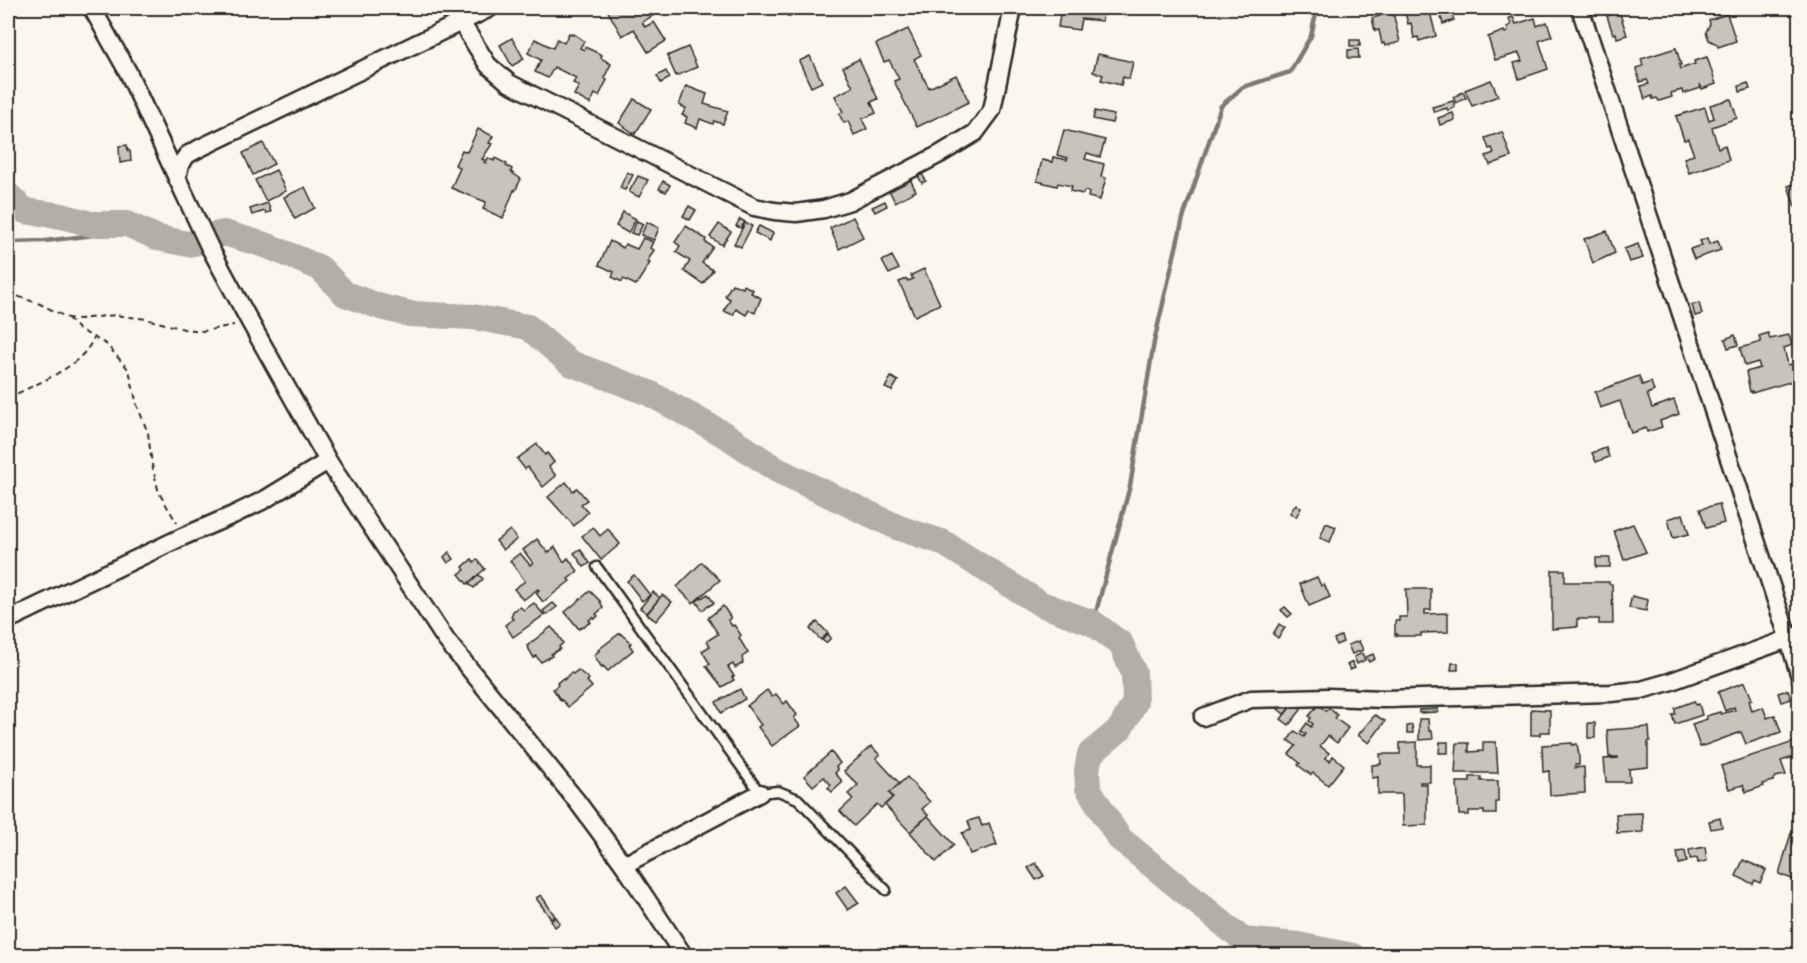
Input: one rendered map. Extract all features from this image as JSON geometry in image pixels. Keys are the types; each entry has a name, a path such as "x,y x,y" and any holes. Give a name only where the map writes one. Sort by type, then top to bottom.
{"street":[{"path":"92,8 128,72 209,246 249,322 328,461 446,640 576,800 624,865 684,956"},
{"path":"177,178 180,165 187,155 490,8"},
{"path":"460,22 488,65 509,83 754,207 796,213 824,209 850,201 975,133 992,110 1013,8"},
{"path":"1580,8 1795,637 1800,677"},
{"path":"8,620 264,500 328,461"},
{"path":"1203,717 1251,699 1328,697 1384,699 1611,693 1641,690 1795,637"},
{"path":"624,865 760,793"}],"lane":[{"path":"597,567 760,793 777,791 798,799 886,890"}],"path":[{"path":"8,293 40,303 68,318 78,329 105,344 129,370 137,405 148,433 159,493 176,520 182,537"},
{"path":"68,318 115,315 204,331 249,322"},
{"path":"8,398 60,372 82,356 90,347 94,337"}],"building":[{"path":"606,8 666,8 642,22 645,27 654,22 666,41 648,52 634,29 622,36"},
{"path":"796,8 798,12 788,17 785,11"},
{"path":"1061,8 1104,8 1102,21 1081,19 1079,30 1058,27"},
{"path":"1378,8 1392,8 1400,42 1385,46 1384,43 1382,44 1379,30 1375,31 1372,18 1380,16"},
{"path":"1410,8 1429,8 1436,36 1419,41 1418,37 1414,38 1411,23 1408,24 1405,12 1411,11"},
{"path":"1438,8 1449,8 1454,20 1443,24"},
{"path":"1486,8 1504,8 1487,13"},
{"path":"1618,8 1627,35 1617,38 1616,33 1613,34 1607,16 1610,15 1608,10"},
{"path":"1727,14 1736,41 1718,47 1709,40 1706,32 1710,24 1709,20"},
{"path":"1513,17 1516,24 1535,18 1537,26 1547,22 1552,36 1539,41 1548,69 1519,79 1514,63 1522,61 1519,53 1495,60 1488,37 1504,31 1508,32 1507,27 1511,25 1509,18"},
{"path":"908,29 921,55 914,59 929,88 956,75 969,102 917,127 894,81 899,79 889,60 884,62 876,44"},
{"path":"569,33 584,41 580,48 584,50 585,47 602,55 601,58 611,64 604,78 607,80 599,96 595,94 590,104 574,95 579,86 573,83 576,78 554,67 548,78 535,72 541,60 528,53 535,39 553,48 557,39 564,43"},
{"path":"512,38 524,59 512,66 500,45"},
{"path":"1350,40 1360,40 1360,46 1350,46"},
{"path":"688,47 697,67 676,76 667,56"},
{"path":"1676,48 1680,69 1707,57 1716,84 1702,89 1700,84 1701,88 1683,94 1682,90 1671,93 1672,97 1659,101 1657,98 1653,99 1652,96 1645,99 1641,86 1649,84 1647,80 1640,82 1636,68 1643,66 1641,59"},
{"path":"1358,49 1359,58 1348,58 1348,50"},
{"path":"1098,54 1133,62 1129,79 1123,77 1121,85 1101,80 1103,75 1093,72"},
{"path":"810,56 822,82 811,87 799,61"},
{"path":"859,59 878,99 871,102 876,113 862,119 867,129 854,135 848,121 844,123 839,114 843,112 835,96 853,87 843,67"},
{"path":"666,71 670,78 661,83 657,76"},
{"path":"1491,80 1498,96 1472,106 1465,90"},
{"path":"1748,83 1750,89 1740,92 1739,86"},
{"path":"686,86 707,94 704,104 728,111 723,124 714,121 713,124 700,119 697,128 685,123 687,117 682,115 686,108 679,105"},
{"path":"1463,92 1466,98 1456,103 1453,97"},
{"path":"634,99 651,109 635,134 619,123"},
{"path":"1731,99 1737,118 1712,127 1718,148 1725,145 1729,160 1689,173 1684,158 1694,155 1688,139 1684,140 1676,116 1705,107 1709,120 1714,118 1710,105"},
{"path":"1453,101 1455,107 1448,111 1447,108 1434,112 1432,107"},
{"path":"1095,111 1114,115 1112,123 1093,119"},
{"path":"1453,113 1455,120 1440,125 1438,118"},
{"path":"478,129 493,136 489,143 492,144 482,159 485,160 484,162 486,163 488,158 494,161 495,158 507,164 506,166 512,169 511,172 521,179 503,218 483,209 486,202 451,188 460,168 455,165 462,150 467,152"},
{"path":"1064,130 1105,140 1100,157 1087,153 1085,159 1104,164 1101,177 1106,178 1100,200 1088,197 1089,192 1084,191 1083,194 1070,191 1072,186 1058,183 1057,186 1037,181 1042,160 1052,162 1053,157 1067,160 1068,158 1057,155"},
{"path":"1502,132 1511,157 1490,165 1486,156 1494,153 1492,148 1489,149 1485,138"},
{"path":"263,143 274,164 253,175 243,153"},
{"path":"127,145 131,161 120,163 119,146"},
{"path":"276,170 286,191 266,201 255,180"},
{"path":"627,172 633,175 625,190 620,188"},
{"path":"922,174 926,181 922,183 918,176"},
{"path":"638,176 648,180 639,197 629,192"},
{"path":"910,179 916,191 895,202 889,190"},
{"path":"663,181 670,185 666,192 659,189"},
{"path":"1798,183 1800,206 1795,207 1788,186"},
{"path":"305,187 315,208 295,219 284,197"},
{"path":"885,201 887,206 875,212 872,207"},
{"path":"268,203 271,212 266,213 265,211 252,215 250,209"},
{"path":"689,206 696,210 690,220 683,216"},
{"path":"623,212 636,219 628,233 616,226"},
{"path":"853,217 863,237 839,249 830,228"},
{"path":"740,219 745,222 741,228 736,226"},
{"path":"637,221 643,224 637,235 631,233"},
{"path":"647,222 659,228 654,240 641,235"},
{"path":"745,223 752,226 741,247 734,244"},
{"path":"719,224 731,232 722,245 710,237"},
{"path":"686,226 706,239 705,242 713,247 702,263 713,270 703,284 684,271 690,261 676,252 680,246 675,242"},
{"path":"759,226 773,233 770,241 755,233"},
{"path":"1607,231 1615,253 1593,263 1584,239"},
{"path":"643,238 653,242 650,248 654,250 647,262 650,263 636,285 612,277 614,272 599,265 610,241 623,248 625,244 637,249"},
{"path":"1707,238 1709,244 1718,241 1721,250 1694,259 1690,249 1702,245 1700,241"},
{"path":"1638,244 1643,258 1629,262 1624,249"},
{"path":"892,256 899,269 889,274 882,261"},
{"path":"924,269 940,304 915,316 899,282 913,279 911,275"},
{"path":"732,284 743,288 744,285 753,290 751,293 761,298 755,313 749,310 746,315 736,309 733,315 724,311 730,299 725,296"},
{"path":"1699,303 1702,314 1695,316 1692,305"},
{"path":"1768,333 1770,339 1789,335 1792,345 1784,348 1788,365 1798,362 1800,379 1752,393 1746,372 1760,368 1758,362 1745,366 1740,348 1761,342 1759,336"},
{"path":"1735,335 1738,345 1728,348 1725,339"},
{"path":"1639,376 1642,385 1651,382 1654,391 1647,394 1652,408 1674,400 1679,414 1660,421 1662,427 1647,432 1646,428 1631,433 1620,401 1600,408 1595,392"},
{"path":"891,377 898,381 892,391 885,388"},
{"path":"537,444 554,462 549,467 556,476 543,487 528,467 525,469 517,459"},
{"path":"1606,448 1609,457 1596,462 1592,453"},
{"path":"566,482 573,491 577,488 587,500 581,504 588,512 574,526 548,497"},
{"path":"1296,504 1301,508 1296,517 1290,513"},
{"path":"1719,504 1724,523 1706,528 1700,509"},
{"path":"1683,514 1689,534 1673,538 1668,519"},
{"path":"1326,523 1336,527 1330,542 1320,538"},
{"path":"1633,524 1646,552 1624,560 1614,531"},
{"path":"593,527 600,536 608,529 620,544 601,560 582,536"},
{"path":"510,530 517,539 503,550 496,541"},
{"path":"537,539 548,553 555,547 564,562 568,558 578,571 568,579 570,581 543,602 536,593 538,589 523,600 514,589 525,581 510,561 520,553 530,565 533,563 523,550"},
{"path":"580,549 590,563 584,567 574,553"},
{"path":"449,552 454,559 448,563 444,557"},
{"path":"1596,558 1610,558 1610,567 1596,567"},
{"path":"472,559 474,562 477,559 485,569 467,584 459,574 465,570 463,567"},
{"path":"702,562 720,580 693,603 677,587"},
{"path":"1552,570 1565,570 1565,582 1609,582 1612,584 1613,624 1599,624 1599,619 1577,619 1577,627 1552,629"},
{"path":"479,575 483,579 474,588 469,584"},
{"path":"634,575 650,595 642,601 627,581"},
{"path":"1317,577 1321,586 1324,584 1330,597 1309,606 1300,584"},
{"path":"1406,589 1431,589 1431,610 1425,610 1425,614 1448,613 1448,632 1421,633 1421,636 1395,635 1395,621 1399,621 1399,617 1407,617"},
{"path":"590,591 600,601 603,608 596,614 598,616 595,619 593,617 589,620 591,622 579,629 565,612"},
{"path":"653,592 660,598 647,613 640,608"},
{"path":"708,594 714,603 702,610 696,601"},
{"path":"662,595 672,602 656,621 647,614"},
{"path":"1632,596 1648,600 1646,611 1629,608"},
{"path":"534,603 544,615 513,637 505,625 513,619 511,617 513,611 520,607 524,610"},
{"path":"553,603 557,607 546,615 543,611"},
{"path":"723,606 731,618 728,620 741,635 739,638 748,653 742,657 743,663 735,668 733,664 728,667 734,680 722,687 706,666 710,664 702,651 710,646 707,641 718,634 708,618"},
{"path":"1285,607 1292,614 1288,617 1281,610"},
{"path":"817,622 828,633 821,640 810,629"},
{"path":"1279,624 1285,628 1278,638 1273,634"},
{"path":"551,627 563,643 560,649 551,654 552,656 541,662 536,656 534,658 527,646"},
{"path":"620,633 631,643 629,644 633,650 608,671 603,666 602,668 594,655"},
{"path":"828,634 831,638 826,643 822,640"},
{"path":"1341,636 1343,642 1336,645 1334,639"},
{"path":"1359,641 1363,650 1352,654 1348,645"},
{"path":"1362,653 1365,660 1357,664 1354,657"},
{"path":"1373,654 1375,659 1369,662 1366,657"},
{"path":"1352,662 1355,668 1350,670 1347,665"},
{"path":"1452,663 1458,663 1458,670 1451,670"},
{"path":"578,670 589,679 587,681 592,687 568,707 553,689 563,678 564,680 571,672 573,674"},
{"path":"1745,682 1752,699 1749,700 1752,711 1763,707 1767,718 1775,715 1781,732 1746,744 1741,732 1700,747 1692,724 1707,719 1706,716 1735,710 1734,707 1725,711 1718,692"},
{"path":"740,689 745,699 721,713 716,702"},
{"path":"767,690 772,697 776,694 784,704 787,701 797,715 794,718 800,726 772,746 758,727 761,725 747,706"},
{"path":"1788,690 1791,699 1781,702 1778,693"},
{"path":"1694,701 1696,705 1699,704 1702,715 1675,724 1672,715 1675,714 1675,708"},
{"path":"1282,704 1289,709 1284,714 1278,709"},
{"path":"1293,704 1301,710 1289,725 1281,719"},
{"path":"1318,705 1326,711 1329,708 1337,715 1335,718 1348,728 1337,743 1328,736 1320,746 1329,753 1325,758 1330,761 1333,756 1344,765 1328,785 1298,765 1300,763 1289,754 1296,746 1288,740 1295,731 1304,737 1306,734 1301,731 1307,723 1311,727 1313,724 1309,721 1311,718 1309,716"},
{"path":"1438,709 1438,712 1419,713 1419,710"},
{"path":"1531,709 1550,710 1550,732 1531,735"},
{"path":"1375,715 1385,721 1369,743 1358,735"},
{"path":"1419,719 1428,719 1429,731 1432,731 1433,739 1419,740"},
{"path":"1588,723 1595,723 1595,738 1588,738"},
{"path":"1412,725 1413,733 1407,733 1407,726"},
{"path":"1649,727 1648,767 1629,769 1630,782 1606,782 1604,759 1618,758 1609,757 1607,730"},
{"path":"1800,740 1800,755 1781,761 1786,775 1775,777 1773,781 1763,784 1764,786 1746,792 1743,785 1729,789 1721,766"},
{"path":"1417,742 1417,765 1430,765 1430,782 1420,782 1420,784 1427,784 1427,825 1403,826 1402,794 1378,794 1378,777 1372,778 1372,765 1381,764 1380,754 1400,754 1400,743"},
{"path":"1440,742 1448,742 1448,753 1439,753"},
{"path":"1483,742 1496,742 1498,773 1455,773 1457,743 1469,743 1469,752 1483,751"},
{"path":"1572,743 1572,745 1577,744 1579,755 1579,765 1575,765 1575,768 1584,767 1585,793 1550,795 1549,771 1543,772 1542,745"},
{"path":"871,746 880,755 876,758 900,784 889,793 893,797 881,808 877,804 854,826 840,811 853,799 848,794 858,785 844,771"},
{"path":"831,752 840,763 835,773 843,782 832,792 828,788 831,785 824,777 813,786 804,776"},
{"path":"907,777 930,802 922,809 928,815 910,832 885,805 893,797 889,793"},
{"path":"1470,777 1481,777 1481,781 1498,781 1496,814 1469,811 1469,815 1459,815 1457,782 1470,782"},
{"path":"1642,813 1643,832 1617,833 1616,814"},
{"path":"928,816 954,845 936,862 910,832"},
{"path":"979,818 982,826 989,823 997,845 970,854 962,833 971,830 968,821"},
{"path":"1720,818 1722,827 1711,829 1709,821"},
{"path":"1799,830 1800,865 1795,880 1779,874 1791,833 1797,836"},
{"path":"1705,847 1707,861 1698,863 1697,858 1690,859 1689,850"},
{"path":"1685,851 1687,862 1679,864 1677,852"},
{"path":"1743,860 1766,870 1760,883 1755,880 1753,884 1736,876"},
{"path":"1036,863 1044,876 1036,880 1028,868"},
{"path":"846,886 859,903 848,910 836,893"},
{"path":"541,895 555,916 551,919 536,898"},
{"path":"556,917 560,923 555,927 551,921"}],"waterway":[{"path":"1093,623 1130,486 1154,342 1183,218 1221,106 1243,87 1290,72 1311,36 1317,8"},
{"path":"8,195 25,211 62,216 91,224 127,224 158,238 188,244 198,242"},
{"path":"8,242 45,241 94,235 127,224"},
{"path":"214,235 224,233 268,246 320,268 345,294 381,307 410,314 473,317 528,327 570,363 649,393 727,436 777,470 899,528 942,542 1041,604 1093,623 1121,644 1134,673 1135,702 1120,729 1090,754 1087,770 1088,788 1119,838 1243,940 1298,945 1353,956"}]}
